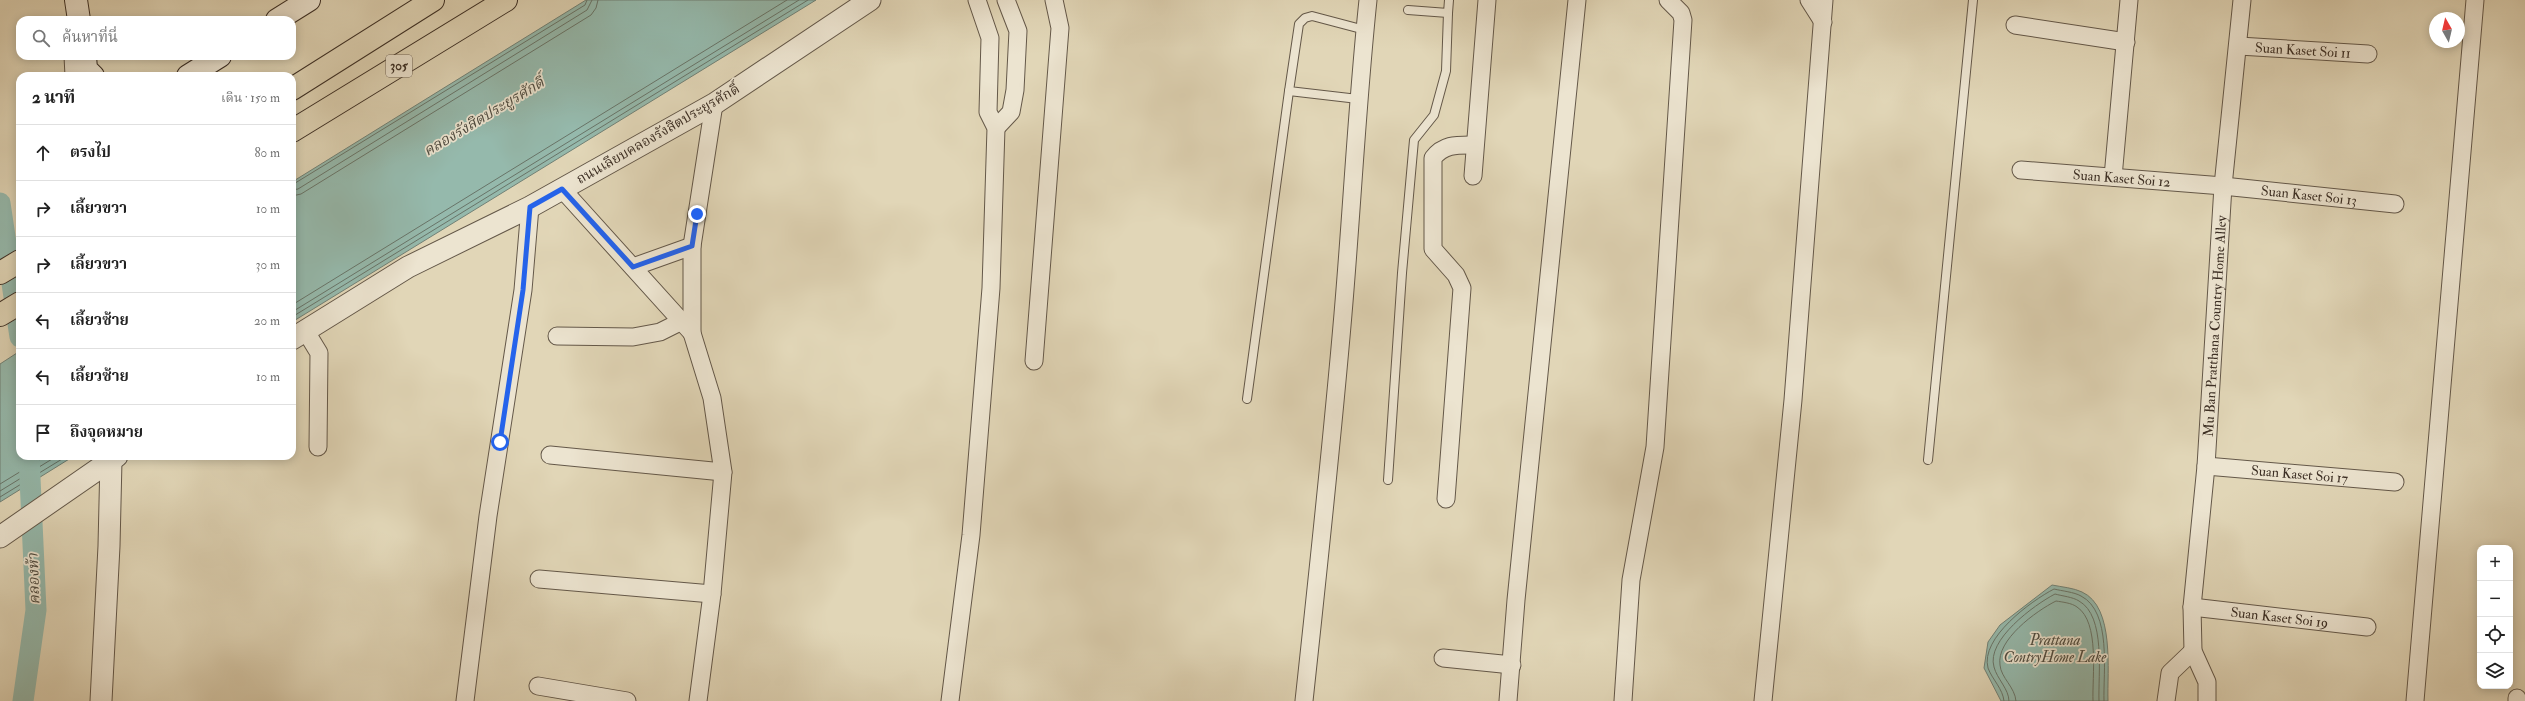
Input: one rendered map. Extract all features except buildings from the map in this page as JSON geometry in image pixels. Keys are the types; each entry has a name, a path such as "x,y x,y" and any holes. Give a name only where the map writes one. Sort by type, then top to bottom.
{"main road":[{"path":"283,16 309,0"},
{"path":"296,86 432,0"},
{"name":"305","path":"296,129 506,0"},
{"path":"85,60 86,69 89,72"},
{"path":"194,72 214,60"},
{"path":"0,273 16,263"},
{"path":"0,315 16,305"}],"street":[{"name":"ถนนเลียบคลองรังสิตประยูรศักดิ์","path":"298,335 408,267 530,207 714,104 870,0"},
{"path":"950,701 971,535 991,288 996,128 988,112 990,38 978,0"},
{"path":"996,128 1011,112 1015,90 1018,31 1006,0"},
{"path":"1034,361 1060,28 1054,0"},
{"path":"1304,701 1320,557 1343,314 1358,99 1368,0"},
{"path":"1473,176 1474,144 1487,0"},
{"path":"1508,701 1516,600 1577,0"},
{"path":"1623,701 1631,580 1655,447 1684,20 1680,13 1668,0"},
{"path":"1809,0 1823,22"},
{"path":"1763,701 1793,400 1824,0"},
{"path":"2113,177 2129,0"},
{"name":"Mu Ban Pratthana Country Home Alley","path":"2207,701 2207,682 2192,651 2192,607 2206,466 2223,186 2239,46 2242,0"},
{"path":"2415,701 2475,0"},
{"path":"2015,25 2126,42"},
{"name":"Suan Kaset Soi 11","path":"2239,46 2368,54"},
{"path":"73,60 74,72"},
{"path":"687,327 692,246 714,104"},
{"path":"1446,499 1462,288 1456,275 1433,249 1433,158 1439,151 1447,146 1474,144"},
{"name":"Suan Kaset Soi 12","path":"2021,170 2223,186"},
{"name":"Suan Kaset Soi 13","path":"2223,186 2395,204"},
{"path":"562,189 687,327 712,398 723,472 712,594 698,701"},
{"path":"465,701 488,516 523,290 530,207"},
{"path":"633,267 692,246"},
{"path":"557,336 633,337 687,327"},
{"path":"298,335 319,353 318,447"},
{"path":"550,455 723,472"},
{"path":"0,537 88,478 111,460"},
{"path":"101,701 114,460"},
{"name":"Suan Kaset Soi 17","path":"2206,466 2395,482"},
{"path":"539,578 712,594"},
{"name":"Suan Kaset Soi 19","path":"2192,607 2367,626"},
{"path":"2166,701 2170,673 2192,651"},
{"path":"1443,658 1512,665"},
{"path":"538,686 627,701"}],"lane":[{"path":"1388,480 1402,273 1414,140 1434,115 1446,71 1448,0"},
{"path":"1928,460 1973,0"},
{"path":"1408,10 1448,14"},
{"path":"1247,399 1299,24 1305,18 1312,16 1365,30"},
{"path":"1289,92 1358,99"}],"water":[{"name":"คลองรังสิตประยูรศักดิ์","path":"586,0 816,0 296,320 296,180"},
{"path":"16,354 16,460 68,460 0,502 0,364"},
{"name":"Prattana ContryHome Lake","path":"2052,585 2082,592 2093,600 2100,611 2107,641 2108,701 2001,701 1984,668 1988,642 2000,625"}],"waterway":[{"name":"คลองห้า","path":"0,203 16,310"},
{"name":"คลองห้า","path":"23,701 36,610 29,460"}],"route":[{"path":"500,442 523,290 530,207 562,189 633,267 692,246 697,214"}]}
